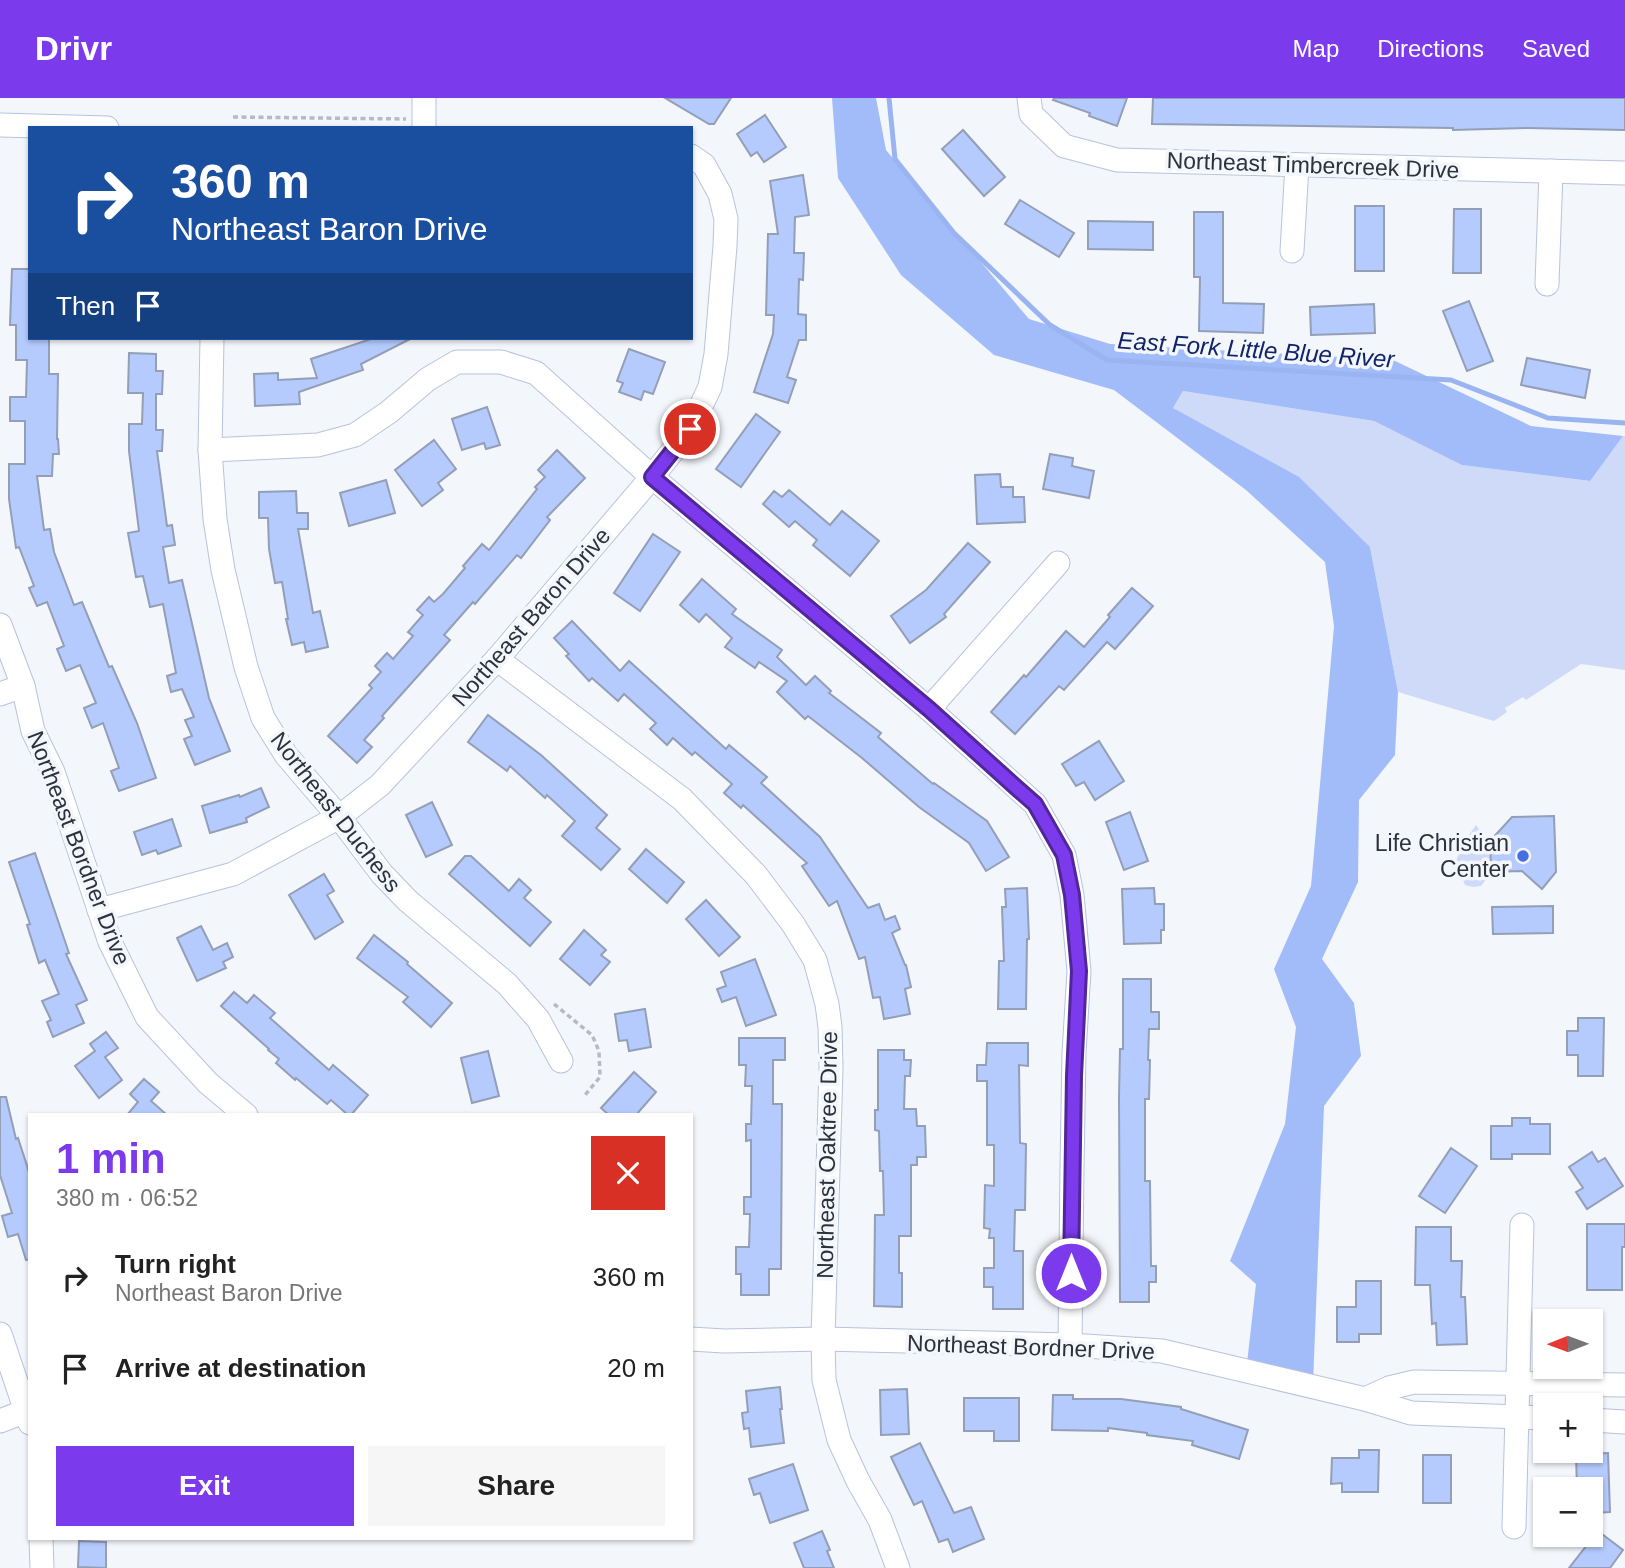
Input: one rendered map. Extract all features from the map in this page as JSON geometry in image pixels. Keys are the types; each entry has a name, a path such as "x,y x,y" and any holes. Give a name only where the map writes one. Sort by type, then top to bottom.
{"street":[{"name":"Northeast Timbercreek Drive","path":"1029,98 1031,114 1064,146 1117,160 1625,173"},
{"path":"0,125 36,126"},
{"name":"Northeast Baron Drive","path":"99,910 233,874 339,817 380,785 497,659 690,429 710,387 716,354 726,219 720,194 704,165 693,157"},
{"path":"1292,251 1297,165"},
{"path":"1547,284 1551,172"},
{"name":"Northeast Duchess","path":"212,340 210,450 215,519 223,570 246,667 264,718 286,755 339,817 382,874 408,901 507,984 538,1019 561,1061"},
{"path":"210,450 318,445 355,436 428,379 457,362 501,362 536,373 652,477 929,709 1035,804 1064,855 1072,895 1079,971 1072,1168 1070,1345"},
{"path":"929,709 1058,563"},
{"name":"Northeast Bordner Drive","path":"0,625 23,686 33,731 53,772 110,942 147,1017 208,1083 244,1113"},
{"name":"Northeast Oaktree Drive","path":"497,659 682,799 756,875 793,924 815,960 827,1004 831,1067 824,1380 839,1440 880,1520 898,1568"},
{"path":"0,694 23,686"},
{"path":"1514,1527 1522,1226"},
{"path":"0,1334 28,1417 0,1421"},
{"name":"Northeast Bordner Drive","path":"693,1339 823,1339 1070,1345 1162,1351 1365,1399 1412,1413 1533,1417"},
{"path":"1365,1399 1388,1388 1414,1382 1625,1385"},
{"path":"1603,1421 1625,1422"},
{"path":"41,1540 42,1568"}],"path":[{"path":"233,117 424,115"}],"shaded area":[{"path":"832,98 876,98 886,150 1029,319 1110,344 1393,360 1531,426 1623,436 1590,481 1462,465 1374,421 1183,391 1173,408 1299,477 1370,547 1398,692 1395,755 1359,800 1358,882 1322,959 1354,1003 1361,1056 1324,1106 1313,1384 1247,1363 1256,1284 1230,1261 1285,1124 1296,1027 1274,969 1311,886 1334,626 1325,562 1246,490 1114,390 994,355 901,275 838,178"},
{"path":"1183,391 1374,421 1463,465 1589,481 1625,436 1625,670 1581,664 1526,700 1523,697 1505,708 1507,712 1494,721 1398,692 1370,547 1173,408"},
{"path":"1476,825 1489,844 1490,874 1481,886 1473,887 1465,885 1456,861 1462,845"}],"building":[{"path":"665,98 731,98 714,124 709,124"},
{"path":"1127,98 1117,126 1053,100"},
{"path":"1153,98 1625,98 1625,130 1453,130 1152,124"},
{"path":"765,115 786,147 764,162 757,152 751,156 737,134"},
{"path":"963,130 1005,177 984,196 942,149"},
{"path":"803,175 809,215 795,217 794,253 804,253 803,280 799,279 798,314 806,315 806,340 799,340 787,377 796,380 788,403 754,392 773,334 774,315 766,315 768,234 778,234 770,181"},
{"path":"1020,200 1074,233 1059,257 1005,224"},
{"path":"1355,206 1384,206 1384,271 1355,271"},
{"path":"1454,209 1481,209 1481,273 1453,273"},
{"path":"1194,212 1223,212 1223,303 1264,304 1263,333 1199,331 1200,277 1194,277"},
{"path":"1088,221 1153,222 1153,250 1088,249"},
{"path":"12,269 28,269 28,340 49,340 49,374 58,374 59,454 53,454 52,476 37,476 44,530 50,529 54,552 74,605 82,602 109,667 112,666 137,723 156,778 119,791 111,771 119,768 103,723 92,728 84,708 96,703 80,665 66,671 57,649 64,646 47,602 37,606 29,588 34,586 19,547 16,548 9,499 9,464 25,464 25,421 10,421 10,397 26,397 27,360 16,360 16,325 10,325"},
{"path":"1469,301 1493,361 1467,371 1443,311"},
{"path":"1374,304 1375,333 1311,335 1310,307"},
{"path":"368,340 408,340 361,364 363,370 299,392 300,404 255,406 254,374 278,373 278,380 317,378 311,359"},
{"path":"629,349 665,362 653,394 644,391 641,400 619,392 623,383 617,381"},
{"path":"129,353 156,354 156,371 163,371 162,394 156,394 156,430 163,430 162,451 157,451 167,526 172,525 175,545 163,547 169,583 182,580 209,698 230,751 195,765 184,739 192,736 185,720 194,717 182,689 171,692 167,676 176,673 163,604 150,607 143,576 136,577 128,533 139,531 129,451 129,424 142,424 143,393 128,393"},
{"path":"1527,358 1590,370 1585,398 1521,385"},
{"path":"487,407 500,445 486,449 484,443 462,450 452,419"},
{"path":"756,414 780,432 741,487 716,469"},
{"path":"434,440 456,469 438,483 443,490 422,506 395,470"},
{"path":"557,450 585,478 547,517 550,520 521,558 517,555 444,635 450,640 382,716 384,718 364,740 372,747 357,763 328,736 372,688 369,685 381,672 375,666 387,653 393,659 413,636 408,632 423,615 417,610 429,597 434,602 443,594 482,544 489,550 537,489 535,487 545,477 538,470"},
{"path":"1050,454 1073,458 1072,466 1094,471 1089,498 1043,489"},
{"path":"1000,474 1001,487 1013,487 1013,497 1024,497 1025,522 977,524 975,475"},
{"path":"386,480 395,513 349,526 340,493"},
{"path":"789,490 830,525 842,511 879,541 850,576 813,545 817,540 795,521 789,527 763,504 774,491 782,497"},
{"path":"296,491 297,513 308,513 308,529 298,529 313,613 320,611 328,647 306,652 304,642 292,645 282,582 275,583 269,549 268,518 259,518 259,492"},
{"path":"653,534 680,552 640,611 614,593"},
{"path":"968,543 990,562 944,614 946,617 910,643 891,616 926,590"},
{"path":"702,579 736,609 732,614 782,650 777,657 806,685 815,676 831,691 829,693 881,733 878,737 933,784 987,821 1009,857 986,871 969,843 919,807 808,716 805,719 777,692 787,681 759,662 755,668 725,647 732,638 706,614 699,622 680,605"},
{"path":"1132,588 1153,606 1115,649 1107,642 1064,690 1059,686 1015,734 991,712 1066,631 1084,647"},
{"path":"572,621 620,671 629,661 726,749 729,745 767,777 761,783 820,837 868,908 879,904 885,920 895,916 900,929 892,933 906,965 911,987 905,989 910,1014 884,1019 880,997 873,998 865,957 859,959 837,901 829,906 802,866 807,863 743,805 741,808 724,793 732,784 695,752 692,755 673,738 667,745 650,729 656,723 624,694 618,701 592,678 589,681 566,656 569,654 554,638"},
{"path":"488,715 541,755 607,815 596,828 620,849 601,870 562,836 575,821 510,766 507,771 468,742"},
{"path":"1099,741 1124,781 1095,800 1084,782 1076,786 1062,764"},
{"path":"261,788 269,807 246,818 247,822 210,833 202,806 239,795 240,797"},
{"path":"432,802 452,845 426,857 406,815"},
{"path":"1130,812 1148,861 1124,870 1106,822"},
{"name":"Life Christian Center","path":"1554,816 1556,872 1542,889 1522,871 1491,872 1490,841 1512,817"},
{"path":"172,819 181,846 158,854 156,850 142,855 134,832"},
{"path":"646,849 684,882 667,903 629,869"},
{"path":"35,853 69,953 66,954 87,1000 76,1005 84,1023 53,1037 47,1022 51,1020 42,1001 59,994 45,960 39,963 27,925 30,924 9,862"},
{"path":"465,856 471,856 509,891 519,879 531,890 524,898 551,922 530,946 449,874"},
{"path":"324,874 334,891 327,895 343,922 315,939 289,895"},
{"path":"1027,888 1029,939 1026,1009 998,1009 999,961 1004,961 1002,907 1006,907 1005,889"},
{"path":"1154,888 1155,904 1164,904 1161,943 1124,944 1122,889"},
{"path":"706,900 740,937 719,956 686,919"},
{"path":"1553,906 1553,933 1493,934 1492,907"},
{"path":"201,926 213,950 227,943 233,957 223,962 226,968 197,981 177,938"},
{"path":"584,930 606,950 601,955 610,962 590,985 560,959"},
{"path":"374,935 452,1003 431,1027 403,1002 408,997 357,958"},
{"path":"755,959 776,1015 746,1026 736,997 722,1002 717,989 726,986 721,972"},
{"path":"1123,979 1151,979 1151,1012 1159,1012 1159,1029 1149,1029 1149,1099 1145,1099 1145,1181 1150,1181 1151,1266 1156,1266 1156,1282 1149,1282 1149,1302 1120,1302 1119,1098 1120,1049 1123,1049"},
{"path":"234,992 247,1003 254,995 275,1013 270,1018 329,1070 333,1065 368,1095 353,1113 346,1113 331,1100 327,1104 276,1063 279,1059 221,1006"},
{"path":"645,1009 651,1047 629,1051 627,1040 619,1041 615,1014"},
{"path":"1578,1018 1604,1018 1603,1076 1578,1076 1578,1055 1567,1055 1567,1031 1578,1031"},
{"path":"106,1032 118,1048 105,1057 122,1080 99,1098 75,1066 95,1051 90,1044"},
{"path":"739,1038 785,1038 785,1060 773,1060 773,1104 782,1104 781,1269 769,1269 769,1295 741,1295 741,1274 736,1274 736,1247 749,1247 750,1214 744,1214 744,1197 751,1197 751,1140 746,1141 746,1124 751,1124 752,1086 745,1086 746,1065 739,1065"},
{"path":"987,1043 1028,1043 1028,1066 1019,1065 1020,1143 1026,1144 1025,1210 1015,1210 1014,1251 1023,1251 1023,1309 993,1309 993,1287 984,1287 984,1268 994,1268 994,1238 989,1238 990,1229 984,1228 985,1185 994,1186 994,1145 987,1145 987,1081 977,1081 977,1065 986,1065"},
{"path":"878,1050 904,1050 904,1060 911,1060 910,1076 905,1076 904,1109 916,1109 917,1126 925,1126 926,1157 917,1157 917,1165 911,1165 911,1236 899,1236 902,1307 874,1306 875,1215 884,1215 879,1131 875,1130 875,1110 878,1110"},
{"path":"488,1051 499,1096 472,1103 461,1058"},
{"path":"634,1072 656,1092 638,1113 607,1113 601,1108"},
{"path":"144,1079 159,1092 151,1101 165,1113 129,1113 138,1102 130,1094"},
{"path":"0,1097 6,1097 16,1139 18,1138 28,1169 28,1260 18,1234 8,1237 2,1216 12,1213 0,1175"},
{"path":"1512,1118 1530,1118 1530,1124 1550,1124 1550,1154 1512,1154 1512,1159 1491,1159 1491,1126 1512,1126"},
{"path":"1451,1148 1477,1166 1445,1213 1419,1196"},
{"path":"1592,1152 1598,1162 1605,1158 1623,1186 1587,1209 1576,1192 1583,1188 1569,1167"},
{"path":"1587,1224 1625,1224 1622,1290 1587,1290"},
{"path":"1416,1227 1451,1227 1451,1261 1462,1261 1461,1297 1465,1297 1467,1344 1437,1345 1436,1323 1432,1324 1430,1285 1415,1285"},
{"path":"1356,1281 1381,1281 1381,1334 1359,1334 1359,1342 1337,1342 1337,1307 1356,1307"},
{"path":"780,1387 784,1443 751,1447 749,1428 744,1429 742,1413 748,1412 746,1391"},
{"path":"907,1389 909,1434 881,1435 880,1390"},
{"path":"1053,1395 1073,1395 1073,1399 1121,1399 1181,1407 1248,1430 1239,1459 1192,1445 1193,1441 1147,1433 1108,1428 1108,1431 1052,1430"},
{"path":"964,1398 1019,1398 1019,1441 994,1441 994,1431 964,1431"},
{"path":"920,1443 954,1513 971,1507 984,1539 953,1552 948,1539 939,1542 922,1501 914,1505 891,1457"},
{"path":"1359,1450 1379,1450 1378,1492 1342,1492 1342,1483 1331,1484 1332,1458 1359,1458"},
{"path":"1603,1453 1608,1453 1610,1512 1603,1512 1603,1477 1577,1477 1576,1463 1603,1463"},
{"path":"1423,1455 1451,1455 1451,1503 1423,1503"},
{"path":"793,1464 808,1510 770,1523 760,1493 754,1495 749,1479"},
{"path":"822,1531 834,1568 804,1568 794,1543"},
{"path":"1603,1535 1623,1550 1610,1568 1569,1568 1585,1547 1603,1547"},
{"path":"79,1541 106,1542 106,1568 78,1567"}],"waterway":[{"name":"East Fork Little Blue River","path":"889,98 895,159 954,233 1050,325 1107,360 1451,380 1548,418 1625,423"}],"place":[{"name":"Life Christian Center","path":"1523,856"}],"route":[{"path":"690,429 652,477 929,709 1035,804 1064,855 1072,895 1079,971 1074,1076 1071,1273"}]}
